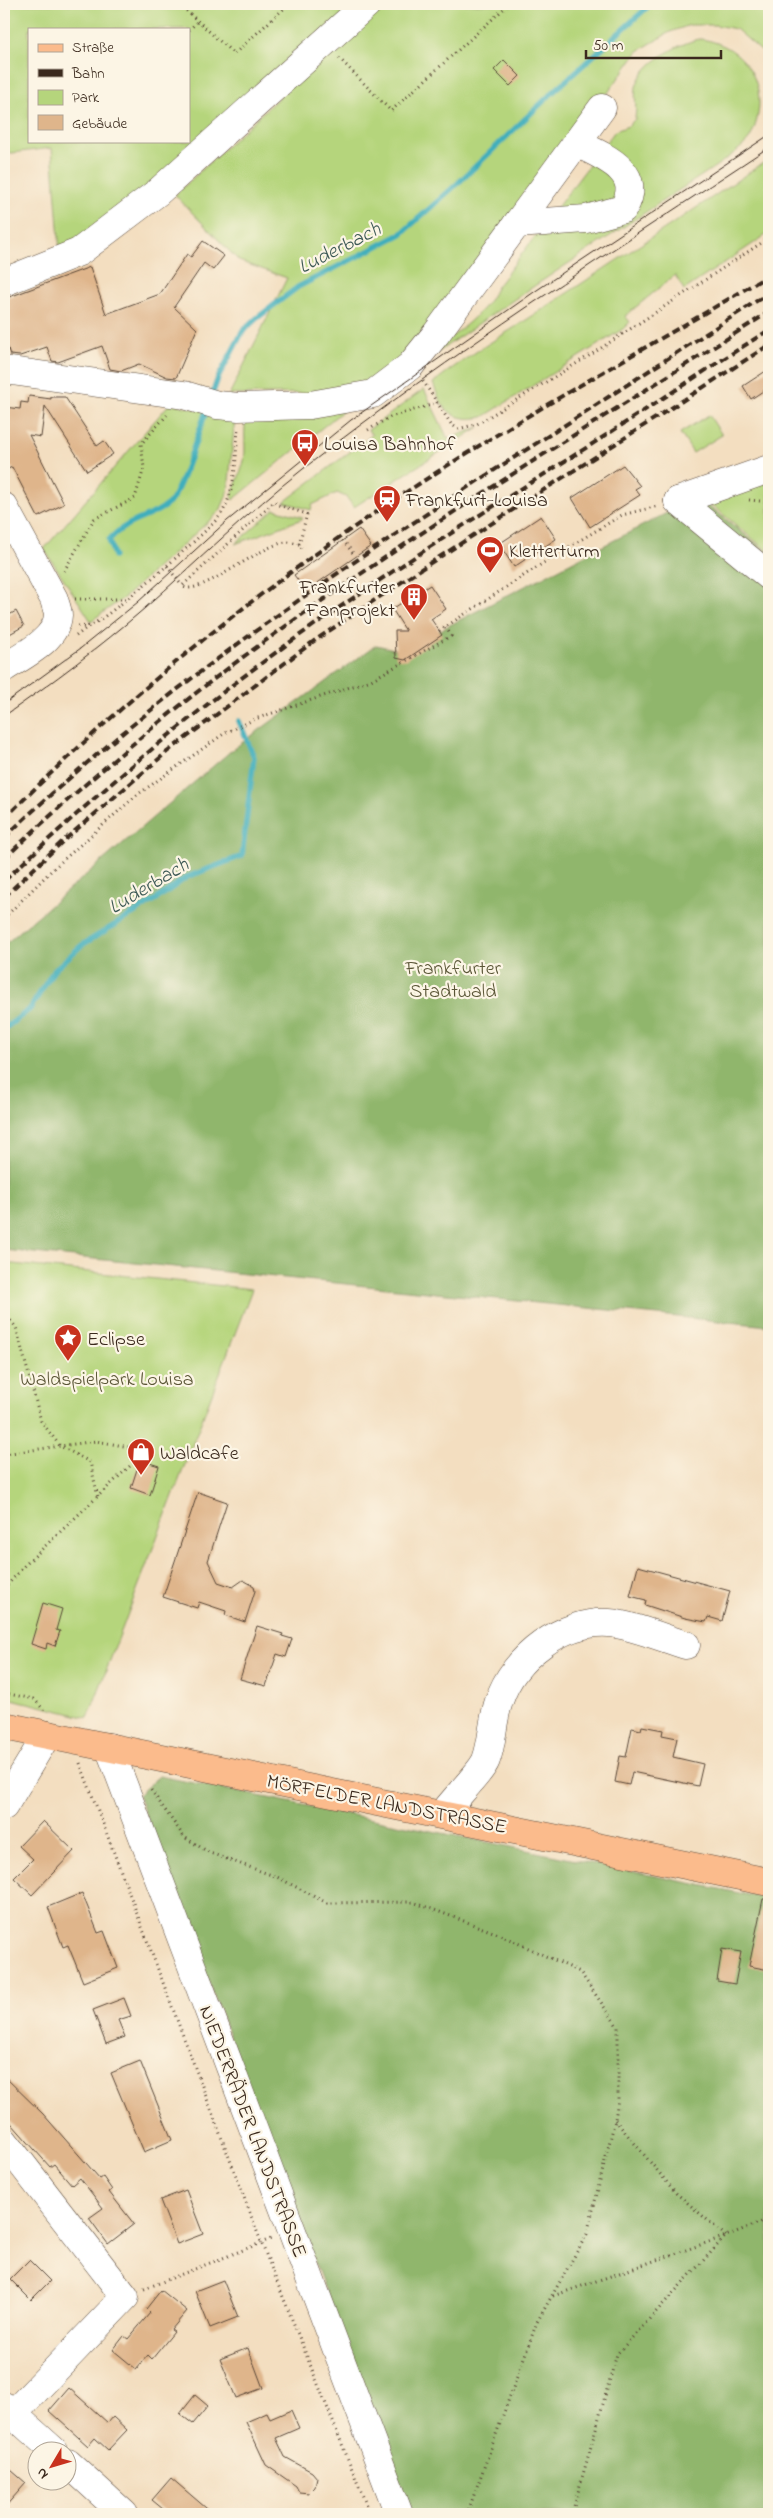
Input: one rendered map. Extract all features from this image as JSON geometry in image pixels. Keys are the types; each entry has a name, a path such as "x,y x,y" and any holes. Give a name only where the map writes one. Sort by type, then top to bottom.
{"main road":[{"name":"MÖRFELDER LANDSTRASSE","path":"4,1726 769,1882"}],"street":[{"path":"4,282 79,252 158,192 367,4"},
{"path":"4,370 211,402 310,405 373,394 410,366 602,108"},
{"path":"517,224 586,219 623,209 631,197 630,187 620,168 605,156 576,143"},
{"path":"678,501 769,469"},
{"path":"678,501 769,576"},
{"path":"4,507 57,589 58,614 55,627 45,640 4,668"},
{"path":"443,1814 485,1762 499,1700 518,1669 534,1650 554,1637 584,1624 593,1623 611,1623 686,1645"},
{"path":"4,1806 47,1735"},
{"name":"NIEDERRÄDER LANDSTRASSE","path":"109,1747 399,2514"},
{"path":"4,2141 124,2297 8,2410 42,2440"},
{"path":"78,2472 124,2514"}],"path":[{"path":"178,4 234,54 289,4"},
{"path":"324,43 391,111 509,4"},
{"path":"190,29 198,21"},
{"path":"410,366 430,389 451,424 458,428 477,424 592,354 769,238"},
{"path":"55,627 90,626 127,599 166,566 222,514 230,492 236,454 211,402 141,444 144,468 135,498 94,519 57,589 127,599"},
{"path":"368,430 390,417 438,403"},
{"path":"182,586 275,501 278,505 307,514 299,544 302,549"},
{"path":"439,631 554,556 622,515 678,501"},
{"path":"343,540 355,556"},
{"path":"166,566 182,586 193,589 213,580 260,550 288,542 299,544"},
{"path":"344,551 349,548"},
{"path":"4,918 53,868 137,795 225,734 256,719 371,680 451,636 446,626"},
{"path":"4,1313 16,1327 41,1421 60,1446 90,1462 98,1497"},
{"path":"4,1454 96,1441 147,1450 24,1566 4,1589"},
{"path":"80,1763 262,2242 370,2514"},
{"path":"147,1785 184,1837 210,1853 276,1878 327,1903 413,1902 496,1933 580,1972 618,2027 618,2098 615,2120 587,2234 538,2322 467,2514"},
{"path":"615,2120 676,2193 726,2236"},
{"path":"552,2296 726,2236 769,2218"},
{"path":"569,2514 573,2510 617,2354 726,2236"},
{"path":"124,2297 274,2238"}],"green space":[{"path":"4,4 359,4 235,118 60,253 52,148 4,154"},
{"path":"378,4 769,4 769,58 736,29 715,25 690,25 670,32 638,51 543,183 390,373 346,392 229,395 287,278 239,261 175,195"},
{"path":"700,39 717,43 732,51 744,61 752,74 757,88 759,104 757,121 750,138 744,145 712,169 519,296 431,357 483,308 496,288 615,131 628,126 635,119 636,87 646,70 653,62 672,50"},
{"path":"769,159 769,233 684,290 675,275 625,316 630,322 623,329 483,417 464,418 456,416 440,401 433,383 446,373"},
{"path":"424,389 448,439 479,427 354,507 346,497 337,493 312,505 311,510 284,502 372,435 368,430"},
{"path":"170,403 235,418 228,492 220,511 125,597 91,621 44,549"},
{"path":"344,410 233,500 232,495 244,459 245,426 248,415"},
{"path":"709,415 722,435 693,453 680,433"},
{"path":"769,482 769,552 703,498"},
{"name":"Frankfurter Stadtwald","path":"698,497 769,554 769,1326 4,1250 4,945 232,750 376,645 408,652 444,628"},
{"path":"274,509 302,517 302,519 235,544"},
{"name":"Waldspielpark Louisa","path":"4,1263 252,1289 88,1718 4,1697"},
{"path":"159,1776 769,1899 769,2514 410,2514 138,1795"}],"building":[{"path":"504,60 520,76 510,86 494,70"},
{"path":"203,241 224,256 213,270 204,263 174,307 197,329 176,378 167,377 139,364 121,371 110,369 102,346 58,362 52,361 47,347 20,356 10,355 4,335 4,299 90,267 106,314 160,294 187,254 191,257"},
{"path":"769,369 769,387 751,399 743,386"},
{"path":"29,396 51,399 51,397 65,397 97,446 104,441 113,454 87,471 45,406 41,437 29,435 64,504 38,517 12,467 4,471 4,407 20,409 21,402 28,403"},
{"path":"623,465 640,486 635,489 640,495 590,527 572,498"},
{"path":"541,516 556,539 514,567 499,544"},
{"path":"359,529 371,546 306,591 294,575"},
{"path":"430,585 446,609 431,619 442,635 405,660 396,658 395,631 406,631 392,609"},
{"path":"16,611 24,626 4,637 4,618"},
{"path":"140,1460 159,1466 150,1495 131,1488"},
{"path":"198,1492 227,1502 208,1561 218,1582 233,1587 243,1580 254,1586 255,1591 245,1622 225,1615 226,1611 199,1602 197,1608 163,1597"},
{"path":"638,1566 730,1591 722,1621 708,1617 706,1622 685,1618 645,1605 646,1600 630,1596"},
{"path":"43,1603 62,1609 56,1630 60,1631 55,1646 47,1643 46,1649 31,1644"},
{"path":"257,1626 283,1634 282,1636 292,1639 286,1657 277,1654 266,1686 240,1679"},
{"path":"642,1726 663,1730 662,1735 677,1738 673,1757 703,1764 698,1786 632,1772 629,1785 615,1782 620,1756 626,1757 632,1728 641,1730"},
{"path":"43,1821 74,1851 32,1895 14,1878 33,1859 19,1846"},
{"path":"82,1893 98,1933 104,1931 118,1968 83,1982 68,1945 63,1947 48,1907"},
{"path":"763,1899 769,1899 769,1970 749,1966"},
{"path":"722,1949 741,1952 735,1984 717,1981"},
{"path":"124,1998 131,2016 118,2020 125,2037 106,2044 93,2010"},
{"path":"140,2061 172,2140 144,2152 111,2073"},
{"path":"4,2076 43,2114 100,2179 103,2177 112,2190 109,2192 134,2224 108,2244 89,2218 103,2208 80,2178 72,2185 54,2164 50,2167 4,2115"},
{"path":"186,2190 203,2234 177,2244 160,2200"},
{"path":"29,2260 50,2281 31,2300 10,2279"},
{"path":"223,2280 238,2317 210,2328 195,2291"},
{"path":"161,2290 187,2311 171,2330 174,2332 152,2359 148,2355 136,2369 113,2350 124,2336 128,2339 150,2313 146,2309"},
{"path":"248,2348 263,2388 236,2398 220,2359"},
{"path":"69,2388 108,2423 113,2417 127,2430 108,2450 95,2438 88,2446 49,2411"},
{"path":"195,2395 208,2406 193,2424 180,2414"},
{"path":"291,2410 299,2428 276,2438 285,2457 312,2472 317,2478 315,2487 309,2493 299,2492 296,2486 266,2465 246,2422 267,2413 270,2419"},
{"path":"4,2464 26,2483 4,2508"},
{"path":"171,2478 213,2514 169,2514 152,2500"}],"waterway":[{"name":"Luderbach","path":"212,395 218,378 243,331 257,318 298,287 401,234 651,4"},
{"name":"Luderbach","path":"114,556 109,540 116,533 131,523 161,509 173,498 184,474 207,409"},
{"name":"Luderbach","path":"4,1029 30,1009 54,970 82,945 155,900 187,877 242,856 254,757 239,721"}],"tram line":[{"path":"4,704 81,648 138,602 227,521 351,420 537,290 769,135"},
{"path":"4,716 111,637 263,502 359,426 533,303 769,147"}],"railway":[{"path":"4,819 98,729 197,644 248,604 354,527 452,463 542,408 769,275"},
{"path":"4,838 67,780 132,725 267,622 408,526 769,293"},
{"path":"4,859 143,735 231,666 296,619 429,528 769,312"},
{"path":"4,881 89,803 148,753 279,650 485,511 769,330"},
{"path":"4,897 62,842 167,752 314,641 424,567 769,345"}],"place":[{"name":"Louisa Bahnhof","path":"305,467"},
{"name":"Frankfurt-Louisa","path":"387,523"},
{"name":"Kletterturm","path":"490,574"},
{"name":"Frankfurter Fanprojekt","path":"414,621"},
{"name":"Eclipse","path":"68,1362"},
{"name":"Waldcafe","path":"141,1476"}]}
